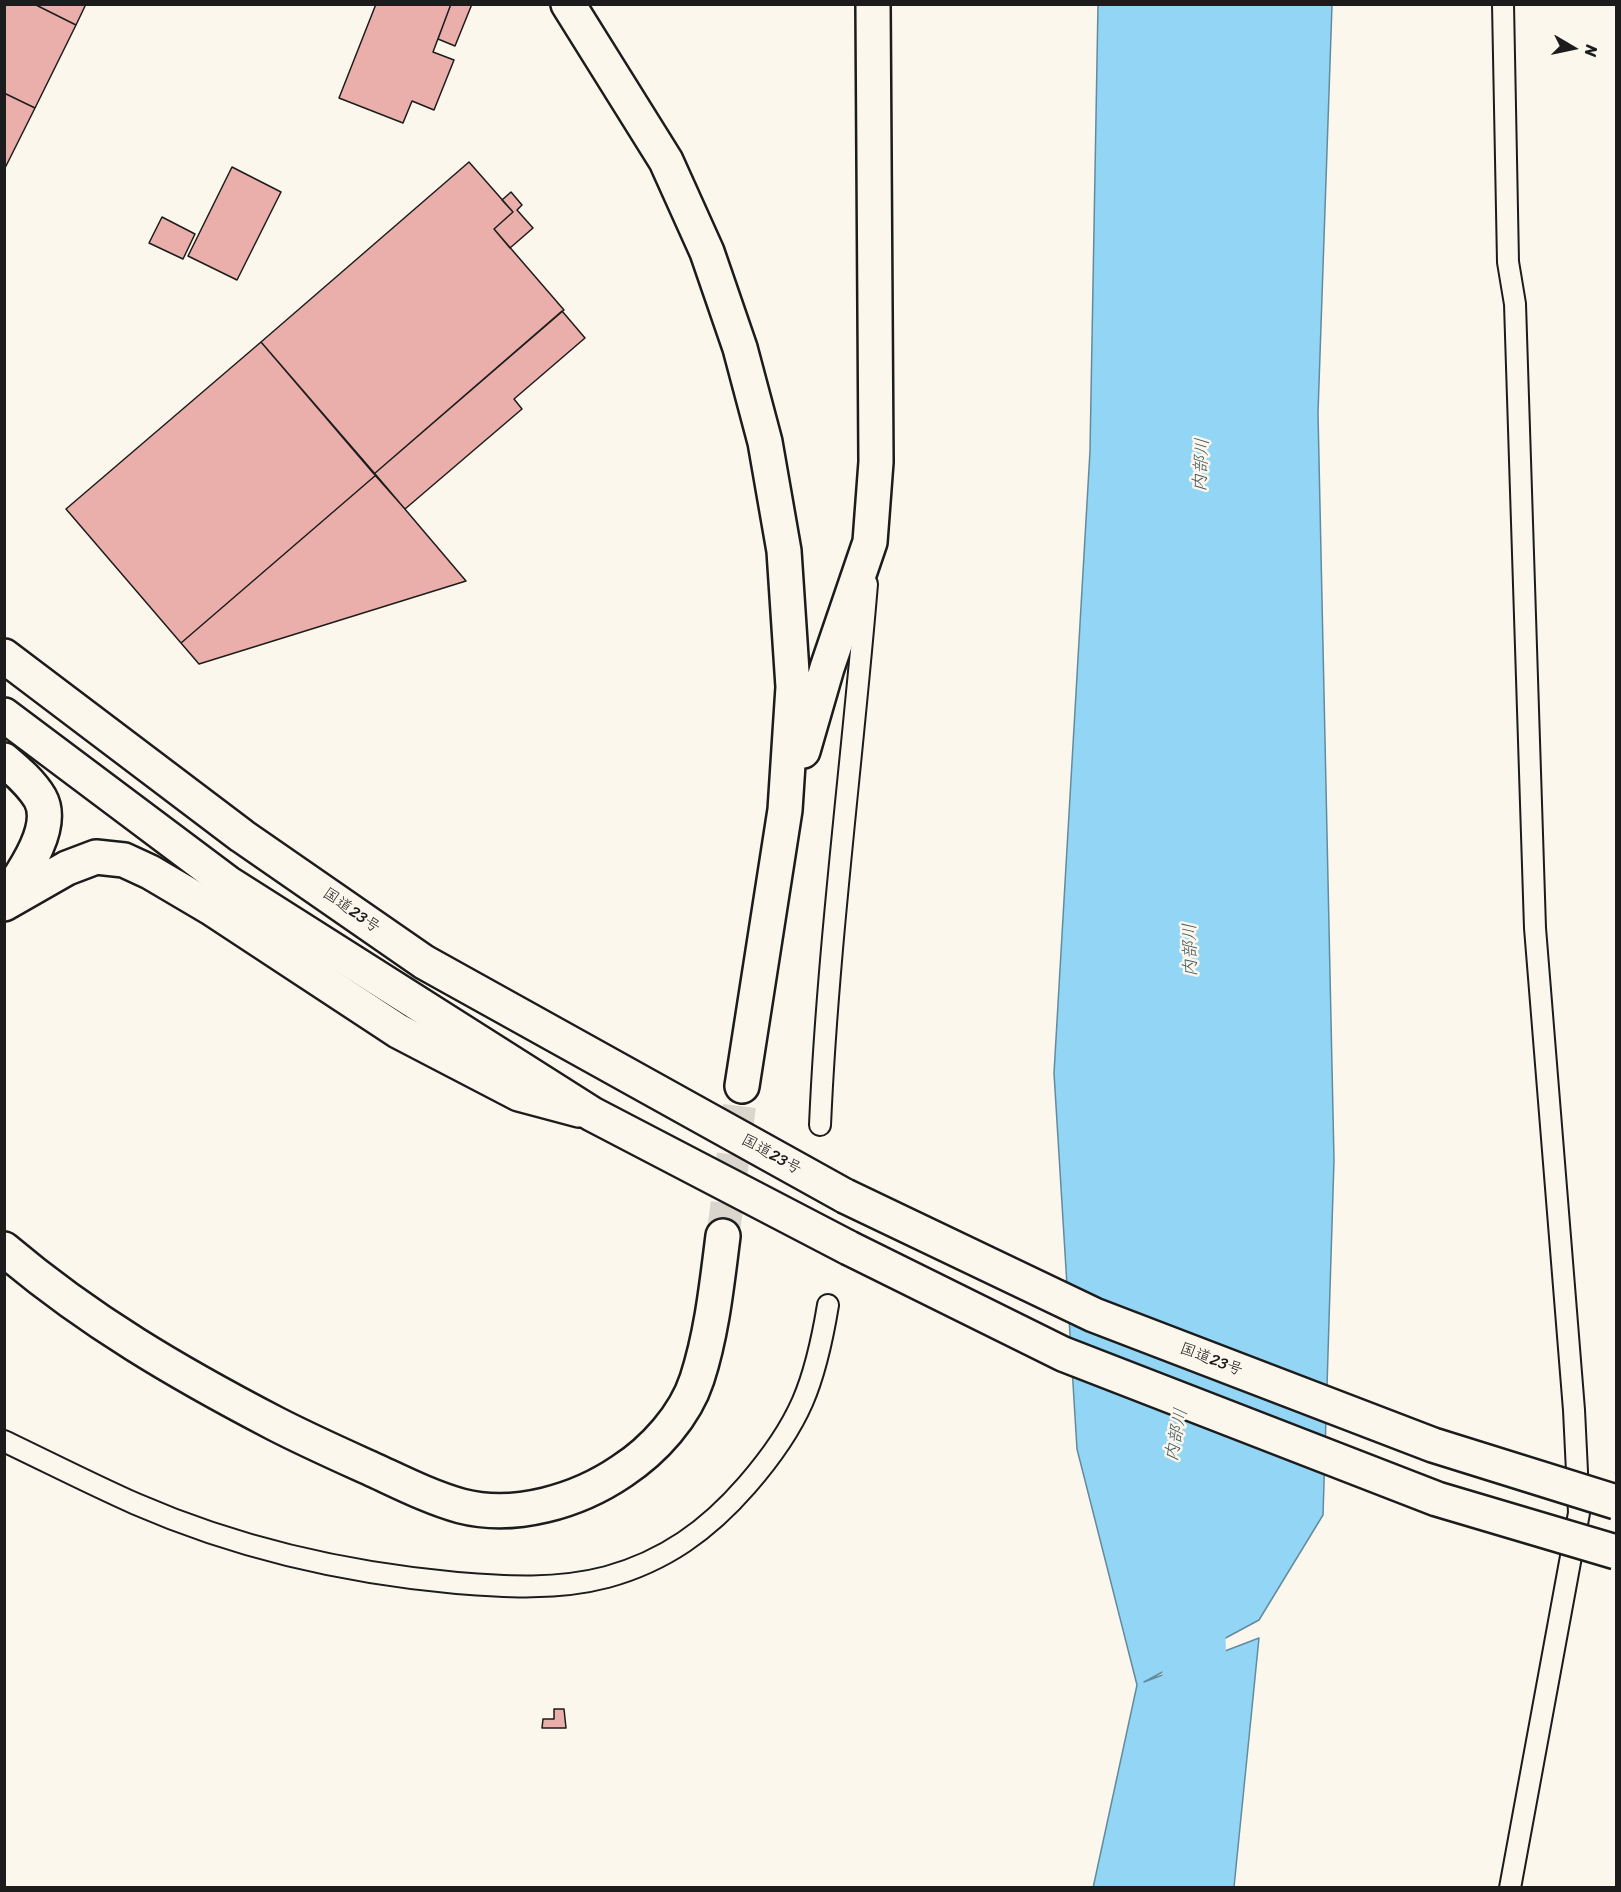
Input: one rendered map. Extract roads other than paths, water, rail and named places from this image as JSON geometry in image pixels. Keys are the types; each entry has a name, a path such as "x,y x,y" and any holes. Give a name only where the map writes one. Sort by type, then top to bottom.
{"main road":[{"path":"568,4 666,161 707,252 742,359 765,442 784,551 793,687 785,810 742,1086"},
{"path":"785,810 827,668 870,542 876,462 873,4"},
{"name":"国道23号","path":"4,656 242,836 424,962 845,1196 1094,1315 1432,1445 1617,1502"},
{"path":"4,715 228,883 592,1114 849,1248 1063,1354 1437,1499 1617,1552"},
{"path":"4,760 23,777 41,800 44,822 35,852 4,903"},
{"path":"4,903 67,868 96,857 124,860 150,872 211,908 398,1031 519,1094 592,1114"},
{"path":"4,1249 38,1277 176,1371 302,1438 435,1497 464,1506 518,1510 551,1503 605,1482 642,1458 672,1425 697,1381 710,1330 723,1236"}],"lane":[{"path":"1503,4 1508,262 1515,304 1535,928 1574,1410 1579,1513 1510,1887"},
{"path":"820,1125 825,1019 855,731 870,542"},
{"path":"4,1441 137,1504 242,1542 299,1557 348,1569 427,1580 488,1585 566,1585 607,1577 674,1549 709,1526 788,1433 803,1405 815,1373 828,1305"}],"water":[{"path":"1098,5 1332,5 1318,413 1334,1160 1323,1515 1259,1620 1144,1682 1259,1638 1234,1887 1093,1888 1137,1685 1077,1449 1054,1073 1090,451"}],"waterway":[{"name":"内部川","path":"1163,1888 1197,1781 1193,1616 1185,1566"}],"tunnel":[{"path":"723,1236 742,1086"}]}
